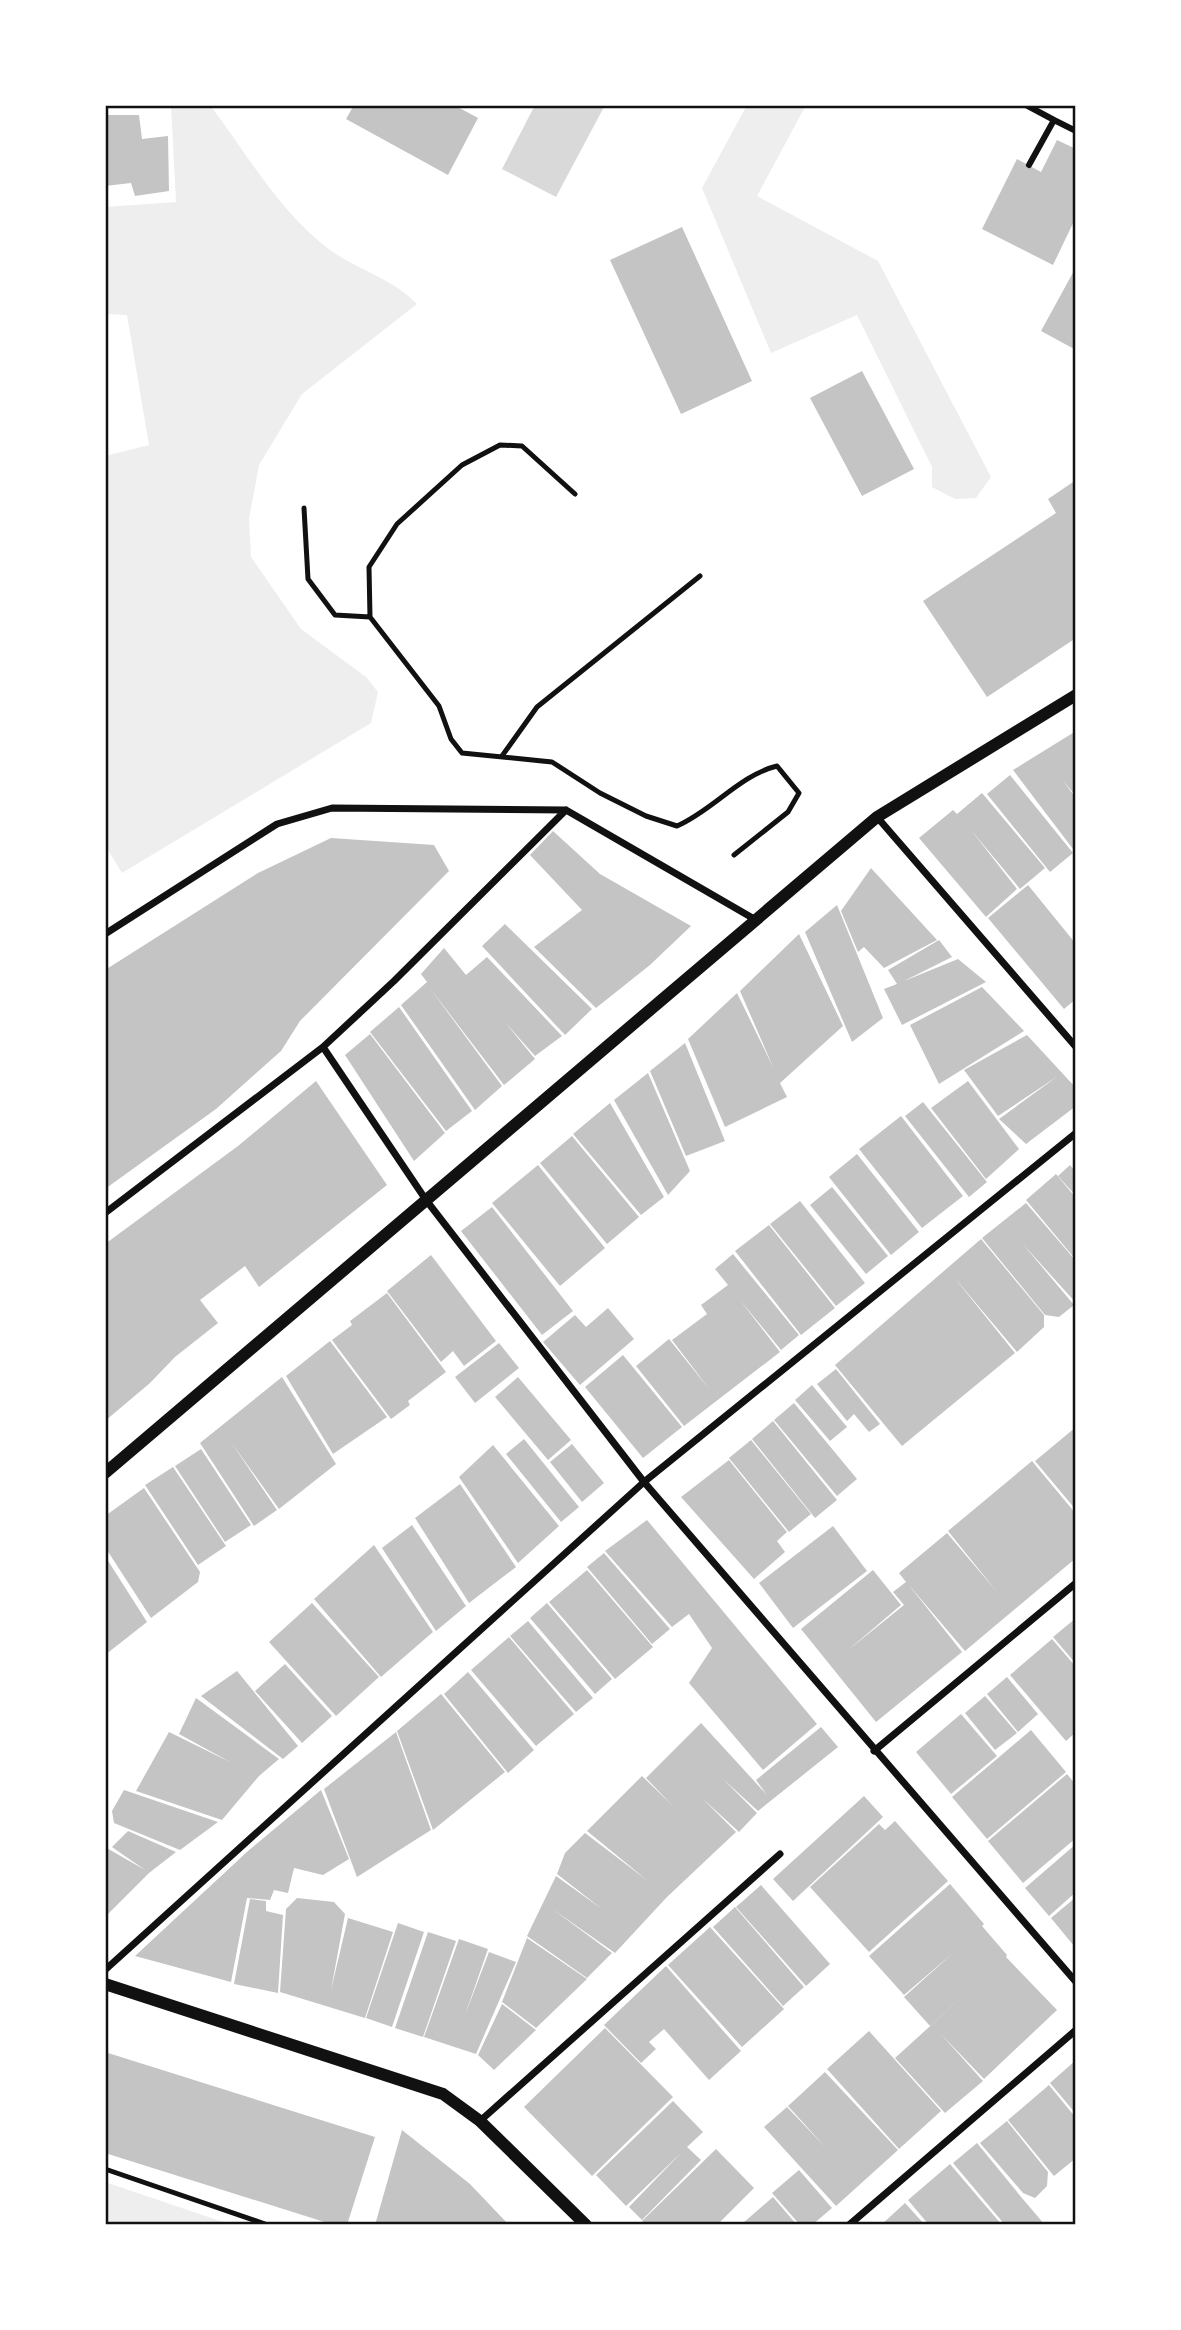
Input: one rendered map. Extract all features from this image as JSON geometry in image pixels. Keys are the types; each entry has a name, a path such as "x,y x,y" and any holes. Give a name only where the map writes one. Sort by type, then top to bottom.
{"street":[{"path":"1026,105 1076,131"},
{"path":"1029,165 1054,120"},
{"path":"105,1473 877,817 1076,695"},
{"path":"105,934 277,824 332,808 566,810 756,920"},
{"path":"105,1213 323,1047 394,981 566,810"},
{"path":"877,817 1076,1047"},
{"path":"323,1047 426,1200 644,1482 1076,1982"},
{"path":"105,1969 644,1482 1076,1133"},
{"path":"874,1751 1076,1583"},
{"path":"480,2121 780,1854"},
{"path":"105,1984 443,2094 480,2121 586,2225"},
{"path":"849,2225 1076,2030"}],"lane":[{"path":"575,494 522,446 500,445 461,465 397,524 369,567 370,617 439,706 451,739 462,753 552,762 600,793 646,816 677,826 698,817 761,770 777,766 793,782 799,793 788,812 734,855"},
{"path":"304,508 308,579 335,615 370,617"},
{"path":"502,755 537,706 700,576"},
{"path":"105,2169 268,2225"}],"shaded area":[{"path":"171,105 210,105 295,219 330,250 386,281 417,304 302,394 259,465 249,519 251,557 301,629 366,677 378,692 371,723 122,873 105,845 105,456 149,445 127,315 105,314 105,207 176,202"},
{"path":"535,105 605,105 556,197 502,169"},
{"path":"747,105 806,105 757,196 878,261 991,477 976,498 955,499 932,487 932,467 857,315 771,353 702,188"},
{"path":"105,2182 232,2225 105,2225"}],"building":[{"path":"354,105 454,105 478,118 448,175 346,119"},
{"path":"105,115 139,115 142,139 168,136 169,191 135,196 131,183 105,186"},
{"path":"1057,140 1076,149 1076,217 1053,265 982,229 1017,159 1041,172"},
{"path":"682,227 752,381 681,414 610,260"},
{"path":"1076,267 1076,350 1041,331"},
{"path":"862,371 914,469 862,496 810,398"},
{"path":"1076,480 1076,638 987,697 923,601 1056,513 1048,499"},
{"path":"1076,731 1076,796 1063,781 1076,798 1076,853 1013,770"},
{"path":"1010,775 1073,853 1050,872 987,794"},
{"path":"982,793 1045,868 1020,889 971,830 1017,889 986,917 919,838 953,810 957,814"},
{"path":"553,831 600,874 691,926 650,965 596,1008 534,947 582,910 530,855"},
{"path":"331,838 434,845 449,871 300,1021 281,1051 216,1109 105,1189 105,970 258,873"},
{"path":"871,868 937,940 884,968 864,947 858,952 841,911"},
{"path":"1028,885 1076,944 1076,999 1064,1009 988,918"},
{"path":"837,905 883,1018 852,1042 805,932"},
{"path":"505,924 592,1009 565,1035 482,946"},
{"path":"799,934 843,1026 780,1083 787,1097 725,1127 688,1039 737,993 774,1069 740,991"},
{"path":"939,940 952,957 904,981 958,959 986,982 902,1025 884,989 897,984 888,970"},
{"path":"444,948 466,975 487,957 562,1036 535,1056 505,1022 535,1059 504,1085 429,987 502,1086 475,1110 401,1005 427,982 421,974"},
{"path":"982,987 1024,1031 939,1084 910,1025"},
{"path":"399,1007 472,1111 446,1131 370,1032"},
{"path":"370,1034 445,1133 414,1161 345,1055"},
{"path":"1027,1035 1076,1088 1076,1106 1026,1144 999,1119 1058,1076 998,1116 964,1070"},
{"path":"685,1043 725,1141 686,1156 650,1071"},
{"path":"648,1073 690,1171 668,1195 614,1100"},
{"path":"316,1081 387,1185 259,1287 245,1266 200,1300 218,1323 175,1357 150,1383 105,1421 105,1244 238,1146"},
{"path":"968,1081 1019,1149 986,1179 931,1108"},
{"path":"923,1102 987,1182 969,1197 905,1116"},
{"path":"610,1103 664,1197 641,1215 573,1134"},
{"path":"901,1116 963,1196 922,1228 859,1149"},
{"path":"572,1136 639,1217 607,1244 540,1163"},
{"path":"857,1154 919,1232 891,1255 829,1177"},
{"path":"538,1165 605,1248 560,1286 492,1203"},
{"path":"1070,1165 1076,1172 1076,1196 1058,1176"},
{"path":"1056,1174 1076,1198 1076,1260 1026,1200"},
{"path":"832,1187 888,1256 866,1274 810,1205"},
{"path":"800,1201 865,1283 836,1306 770,1224"},
{"path":"1026,1203 1076,1261 1076,1303 1022,1243 1074,1305 1059,1317 1045,1315 982,1238"},
{"path":"492,1207 573,1311 542,1335 461,1231"},
{"path":"769,1225 835,1308 801,1335 735,1251"},
{"path":"981,1239 1044,1315 1044,1327 1017,1352 953,1276 1015,1353 902,1446 835,1365"},
{"path":"733,1254 799,1335 781,1350 740,1300 780,1352 684,1426 636,1366 669,1339 710,1390 672,1340 707,1314 701,1305 728,1285 715,1269"},
{"path":"431,1255 496,1341 464,1366 453,1351 441,1362 387,1291"},
{"path":"387,1293 446,1372 408,1401 410,1405 391,1419 332,1340 352,1325 350,1321"},
{"path":"608,1308 634,1339 580,1385 543,1342 575,1315 586,1327"},
{"path":"330,1341 387,1417 333,1454 286,1376"},
{"path":"499,1343 519,1368 475,1403 455,1377"},
{"path":"623,1355 682,1427 643,1458 585,1387"},
{"path":"836,1369 880,1424 869,1432 854,1414 847,1421 817,1384"},
{"path":"282,1377 336,1464 279,1509 231,1442 277,1510 254,1526 200,1443"},
{"path":"518,1377 571,1440 548,1460 495,1397"},
{"path":"812,1385 847,1427 830,1441 795,1400"},
{"path":"794,1403 857,1479 837,1496 774,1420"},
{"path":"773,1421 837,1500 815,1518 752,1439"},
{"path":"1076,1427 1076,1510 1035,1461"},
{"path":"524,1439 579,1507 561,1522 506,1454"},
{"path":"751,1440 811,1514 789,1532 729,1458"},
{"path":"572,1444 604,1483 582,1502 550,1462"},
{"path":"493,1445 559,1526 518,1563 459,1477"},
{"path":"201,1449 251,1525 225,1542 175,1466"},
{"path":"729,1460 787,1532 777,1541 785,1552 754,1579 681,1497"},
{"path":"1032,1461 1076,1514 1076,1558 965,1651 908,1584 962,1652 876,1722 801,1629 873,1570 901,1605 847,1651 904,1605 893,1592 906,1582 899,1573 947,1533 997,1592 948,1531"},
{"path":"173,1467 226,1546 198,1565 145,1485"},
{"path":"460,1484 516,1567 469,1603 415,1518"},
{"path":"144,1488 200,1572 198,1582 151,1618 105,1547 105,1516"},
{"path":"647,1520 817,1724 763,1770 689,1683 712,1648 689,1614 672,1627 605,1551"},
{"path":"412,1525 466,1606 436,1631 382,1548"},
{"path":"833,1526 867,1571 793,1628 759,1583"},
{"path":"374,1545 433,1632 381,1677 314,1599"},
{"path":"604,1553 670,1629 652,1644 587,1567"},
{"path":"105,1556 147,1622 105,1655"},
{"path":"587,1570 653,1647 615,1679 549,1602"},
{"path":"312,1603 379,1677 336,1716 269,1642"},
{"path":"547,1603 612,1679 595,1694 530,1618"},
{"path":"1076,1618 1076,1664 1053,1637"},
{"path":"528,1621 593,1698 576,1712 510,1636"},
{"path":"509,1637 574,1714 536,1746 471,1670"},
{"path":"1052,1639 1076,1667 1076,1732 1066,1741 1010,1675"},
{"path":"285,1664 332,1716 302,1743 255,1691"},
{"path":"237,1671 298,1746 283,1759 201,1696"},
{"path":"468,1672 534,1750 508,1773 444,1694"},
{"path":"1007,1677 1038,1714 1018,1732 987,1694"},
{"path":"441,1694 505,1772 433,1830 397,1731"},
{"path":"985,1696 1017,1733 995,1750 965,1713"},
{"path":"196,1698 279,1759 259,1776 222,1820 136,1791 169,1732 230,1762 179,1734"},
{"path":"961,1714 997,1756 951,1794 916,1752"},
{"path":"701,1723 767,1795 756,1780 821,1727 838,1747 758,1811 723,1779 757,1813 739,1832 702,1798 736,1832 667,1897 615,1953 551,1908 612,1953 587,1978 527,1936 556,1876 602,1909 557,1874 565,1853 585,1833 648,1881 587,1831 642,1776 672,1805 646,1778"},
{"path":"1031,1730 1066,1772 987,1839 952,1797"},
{"path":"396,1732 431,1830 357,1877 324,1789"},
{"path":"1067,1774 1076,1785 1076,1838 1023,1883 988,1841"},
{"path":"124,1790 218,1822 180,1850 114,1823 112,1811"},
{"path":"321,1790 349,1859 323,1875 294,1868 288,1893 274,1890 270,1900 247,1898 231,1982 135,1956 248,1851"},
{"path":"864,1796 883,1817 793,1901 773,1879"},
{"path":"895,1821 948,1881 869,1952 810,1887 879,1824 885,1830"},
{"path":"128,1831 176,1852 149,1873 105,1917 105,1847 145,1870 112,1847"},
{"path":"1076,1844 1076,1892 1049,1916 1025,1888"},
{"path":"950,1884 984,1924 982,1926 1006,1957 1057,2010 984,2079 940,2033 983,2081 945,2113 895,2058 994,1968 930,2026 904,1997 953,1953 904,1995 869,1956"},
{"path":"761,1885 830,1964 806,1986 736,1907"},
{"path":"1076,1897 1076,1944 1074,1946 1051,1918"},
{"path":"297,1898 334,1902 345,1914 331,1990 348,1918 393,1932 365,2018 280,1992 286,1909"},
{"path":"250,1899 266,1901 266,1911 283,1915 278,1993 234,1984"},
{"path":"735,1907 804,1987 783,2006 713,1927"},
{"path":"398,1923 424,1932 392,2027 366,2018"},
{"path":"710,1927 784,2009 742,2047 668,1965"},
{"path":"428,1932 456,1941 423,2037 395,2028"},
{"path":"527,1938 587,1979 536,2028 502,2002"},
{"path":"459,1939 488,1949 465,2015 489,1952 516,1962 476,2054 424,2037"},
{"path":"666,1966 741,2051 709,2080 664,2029 649,2042 656,2049 641,2063 604,2025"},
{"path":"502,2004 536,2030 494,2070 478,2055"},
{"path":"605,2028 673,2097 592,2176 524,2107"},
{"path":"869,2031 941,2111 899,2149 827,2069"},
{"path":"105,2052 375,2137 347,2225 334,2225 105,2153"},
{"path":"1076,2060 1076,2114 1050,2083"},
{"path":"825,2072 898,2150 836,2206 764,2127 787,2107 826,2148 788,2106"},
{"path":"1049,2085 1076,2118 1076,2158 1054,2176 1008,2120"},
{"path":"673,2101 703,2132 687,2147 701,2160 642,2220 629,2207 681,2153 626,2206 596,2175"},
{"path":"1007,2121 1048,2172 1047,2186 1035,2198 1023,2193 980,2143"},
{"path":"402,2130 470,2184 509,2225 375,2225"},
{"path":"977,2143 1045,2225 1005,2225 953,2163"},
{"path":"716,2149 754,2188 717,2225 646,2225 642,2221"},
{"path":"950,2164 1002,2225 929,2225 908,2200"},
{"path":"799,2170 832,2208 812,2225 800,2225 772,2193"},
{"path":"773,2197 797,2225 743,2223"},
{"path":"905,2203 925,2225 881,2225"}]}
